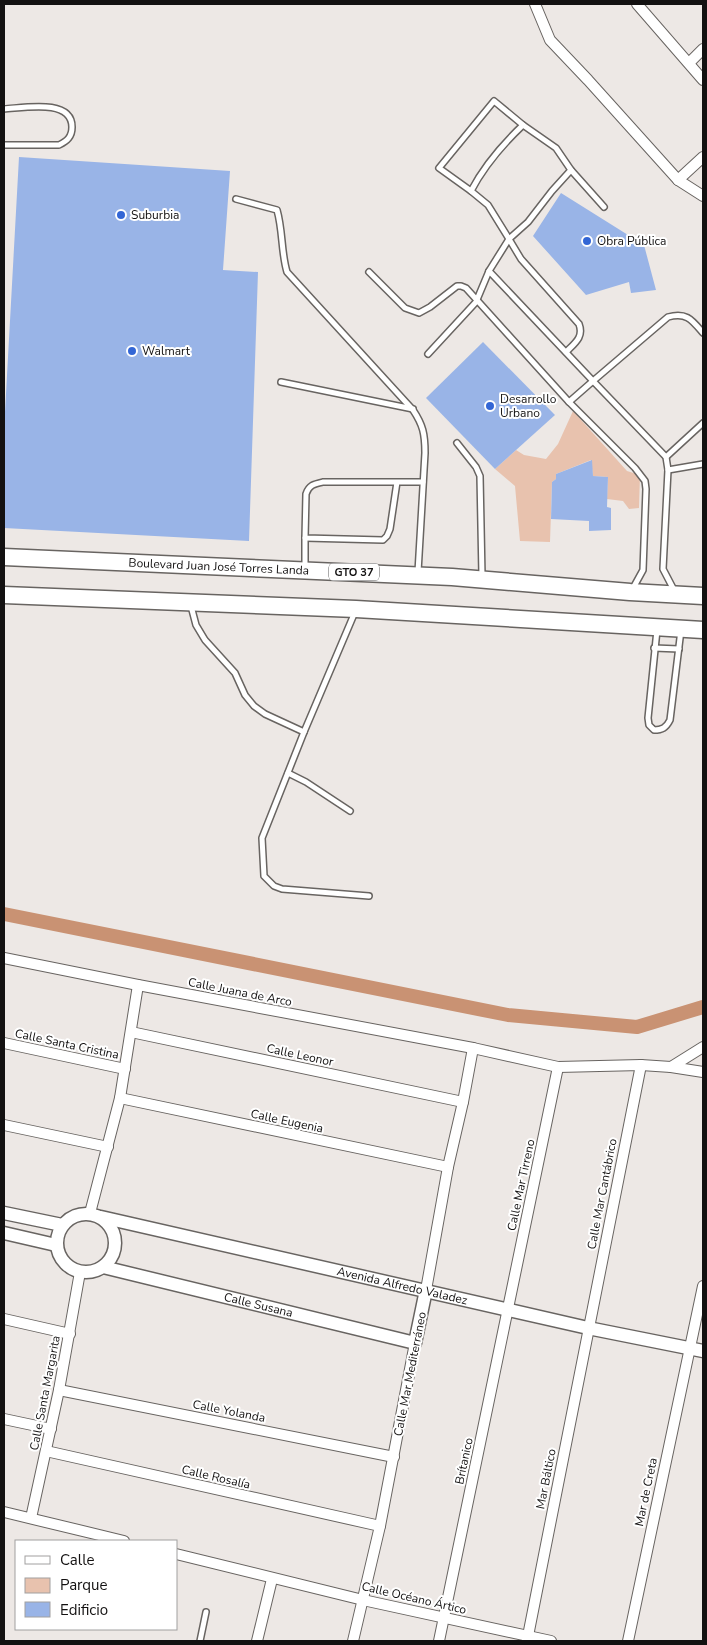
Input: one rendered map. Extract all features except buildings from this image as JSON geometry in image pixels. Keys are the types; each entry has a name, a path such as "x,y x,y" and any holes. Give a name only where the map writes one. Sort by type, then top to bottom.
{"main road":[{"name":"Boulevard Juan José Torres Landa","path":"4,557 418,575 703,596"},
{"path":"4,594 356,609 703,630"}],"street":[{"path":"535,4 550,40 678,180 703,196"},
{"path":"637,4 703,80"},
{"path":"689,63 703,49"},
{"path":"678,180 703,157"},
{"name":"Calle Juana de Arco","path":"4,958 473,1048 558,1067 641,1065 703,1072"},
{"path":"96,1215 108,1147 120,1098 138,985"},
{"name":"Calle Leonor","path":"131,1032 463,1102"},
{"name":"Calle Santa Cristina","path":"4,1043 125,1069"},
{"path":"671,1067 703,1047"},
{"name":"Calle Mar Mediterráneo","path":"353,1641 394,1458 448,1167 473,1048"},
{"name":"Calle Mar Cantábrico","path":"588,1328 641,1065"},
{"name":"Calle Mar Tirreno","path":"508,1309 558,1067"},
{"name":"Calle Eugenia","path":"120,1098 448,1167"},
{"path":"4,1125 108,1147"},
{"path":"4,1213 62,1225"},
{"path":"79,1214 96,1215 109,1223 114,1232 116,1242 114,1252 110,1260 103,1267 92,1272 80,1272 68,1266 60,1257 56,1245 57,1235 62,1225 70,1218 79,1214"},
{"name":"Avenida Alfredo Valadez","path":"96,1215 588,1328 703,1350"},
{"path":"4,1233 56,1245"},
{"name":"Calle Susana","path":"103,1267 415,1343"},
{"name":"Calle Santa Margarita","path":"31,1518 59,1390 80,1272"},
{"name":"Mar de Creta","path":"628,1641 703,1286"},
{"name":"Brítanico","path":"444,1618 508,1309"},
{"path":"4,1319 70,1334"},
{"name":"Mar Báltico","path":"527,1639 588,1328"},
{"name":"Calle Yolanda","path":"59,1390 394,1458"},
{"path":"4,1419 51,1429"},
{"name":"Calle Rosalía","path":"46,1452 380,1526"},
{"path":"4,1512 120,1540"},
{"name":"Calle Océano Ártico","path":"178,1555 272,1579 527,1639 551,1641"},
{"path":"257,1641 272,1579"},
{"path":"439,1641 444,1618"}],"lane":[{"path":"566,352 580,336 579,324 521,259 488,206 439,168 494,101 523,125 556,148 571,170 604,207"},
{"path":"4,109 50,107 59,109 66,112 71,120 72,128 71,136 66,142 59,145 4,145"},
{"path":"471,192 481,172 507,140 523,125"},
{"path":"428,354 476,302 489,271 510,239 528,222 571,170"},
{"path":"236,199 277,210 281,224 283,260 287,272 413,410 422,423 425,438 418,575"},
{"path":"489,271 666,457 668,470 663,569 677,594"},
{"path":"369,272 405,308 419,313 457,286 466,288 476,302 569,402 635,468 645,481 646,489 643,570 630,592"},
{"path":"569,402 668,317 677,315 687,317 703,333"},
{"path":"281,382 413,410"},
{"path":"666,457 703,423"},
{"path":"457,443 476,467 480,476 482,579"},
{"path":"668,470 703,464"},
{"path":"305,569 306,494 308,488 323,482 423,482"},
{"path":"305,538 383,540 390,529 397,482"},
{"path":"189,601 196,625 205,640 235,673 245,695 254,706 265,714 304,732"},
{"path":"356,609 262,838 264,876 274,886 282,889 369,896"},
{"path":"657,627 648,718 649,725 654,730 666,727 670,720 682,629"},
{"path":"654,648 679,649"},
{"path":"288,774 306,782 350,811"},
{"path":"200,1641 206,1612"}],"green space":[{"path":"573,411 627,471 640,475 639,508 629,509 623,501 607,499 608,477 593,476 591,460 556,474 556,479 552,482 550,542 520,541 515,486 495,469 516,450 524,455 546,459 558,444"}],"waterway":[{"path":"4,914 508,1015 637,1027 703,1007"}],"place":[{"name":"Suburbia","path":"121,215"},
{"name":"Obra Pública","path":"587,241"},
{"name":"Walmart","path":"132,351"},
{"name":"Desarrollo Urbano","path":"490,406"}]}
